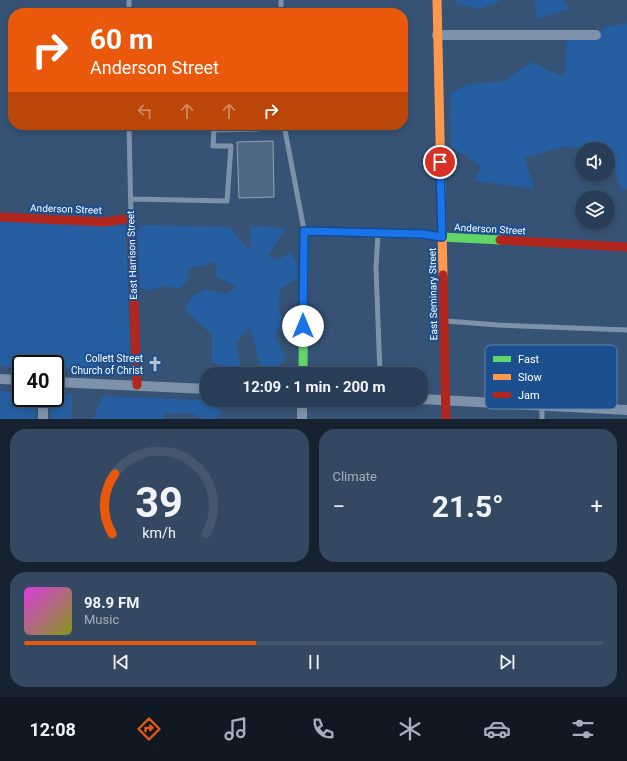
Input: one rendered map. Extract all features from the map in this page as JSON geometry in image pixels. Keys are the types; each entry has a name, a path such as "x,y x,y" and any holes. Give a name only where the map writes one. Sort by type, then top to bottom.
{"street":[{"name":"East Seminary Street","path":"437,0 446,419"},
{"path":"437,35 596,34"},
{"name":"Anderson Street","path":"0,217 105,222 131,218"},
{"name":"East Harrison Street","path":"131,218 137,385"},
{"path":"303,367 304,231"},
{"name":"Anderson Street","path":"304,231 423,234 442,237 627,247"},
{"path":"0,379 12,380"},
{"path":"64,382 200,389"},
{"path":"428,399 485,402"},
{"path":"43,407 43,419"},
{"path":"302,407 302,419"},
{"path":"610,409 627,410"}],"lane":[{"name":"East Harrison Street","path":"129,130 131,218"},
{"path":"131,199 226,201 231,146 214,146 214,130"},
{"path":"285,130 304,231"},
{"path":"378,232 376,268 380,367"},
{"path":"445,321 498,325 627,330"}],"shaded area":[{"path":"456,0 503,0 479,9 456,3"},
{"path":"534,0 563,0 569,9 537,19"},
{"path":"627,23 627,188 622,191 615,170 615,142 575,142 575,148 561,147 525,158 534,189 475,181 481,166 451,147 450,93 469,84 505,81 531,62 564,77 567,39 594,39 603,28"},
{"path":"0,221 126,226 130,355 118,352 95,371 64,369 64,355 12,355 12,367 0,366"},
{"path":"141,225 229,227 250,251 251,226 286,228 268,256 277,260 291,252 298,269 296,280 280,288 279,308 282,319 275,338 285,355 279,367 260,367 250,327 236,341 240,367 225,367 212,363 212,335 185,310 192,296 206,289 226,294 237,286 216,277 216,262 189,269 188,280 179,289 165,286 151,290 140,288 138,232"},
{"path":"0,391 12,392 12,407 35,407 35,419 0,419"},
{"path":"64,394 72,394 72,419 51,419 50,407 64,407"},
{"path":"103,396 200,400 200,407 220,407 222,413 216,419 203,419 190,413 164,414 164,419 93,419"}],"building":[{"path":"273,141 274,197 239,198 237,142"}],"traffic: fast":[{"path":"303,367 304,231 423,234 442,237 500,240"}],"traffic: slow":[{"path":"437,0 443,275"}],"traffic: jam":[{"path":"0,217 105,222 131,218 137,385"},
{"path":"500,240 627,247"},
{"path":"443,275 446,419"}],"place":[{"name":"Collett Street Church of Christ","path":"155,364"}],"route":[{"path":"303,326 304,231 423,234 442,237 440,162"}]}
